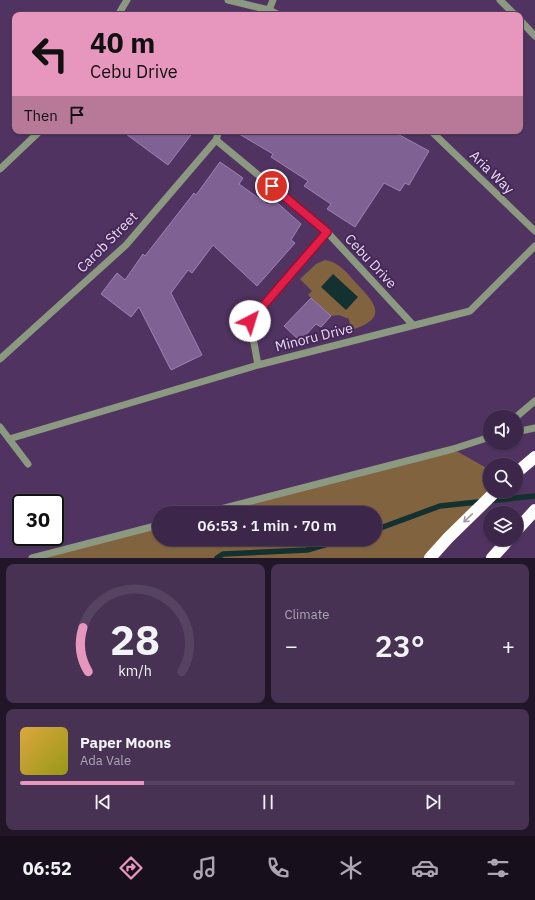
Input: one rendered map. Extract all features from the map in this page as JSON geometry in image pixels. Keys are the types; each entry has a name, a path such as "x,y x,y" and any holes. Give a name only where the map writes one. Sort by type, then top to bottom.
{"highway":[{"path":"523,467 535,458"},
{"path":"430,558 489,498"},
{"path":"523,523 535,510"},
{"path":"492,558 503,546"}],"street":[{"path":"120,12 127,0"},
{"path":"228,0 268,12 273,0"},
{"path":"500,0 512,12"},
{"path":"523,23 535,36"},
{"path":"0,169 37,134"},
{"name":"Carob Street","path":"0,359 126,245 216,140 219,134"},
{"name":"Aria Way","path":"434,134 535,231"},
{"name":"Cebu Drive","path":"216,140 327,232 413,325"},
{"path":"258,365 250,321 327,232"},
{"name":"Minoru Drive","path":"10,439 258,365 470,311 535,246"},
{"path":"523,411 535,401"},
{"path":"0,427 28,464"},
{"path":"523,431 535,428"},
{"path":"232,506 452,449 483,439"},
{"path":"32,558 152,527"}],"shaded area":[{"path":"325,260 330,261 342,268 370,298 374,305 375,311 374,316 370,321 351,330 349,319 339,315 331,316 308,295 312,291 300,279 316,264"},
{"path":"333,274 358,297 346,310 321,287"},
{"path":"453,449 483,466 484,498 430,558 32,558 152,527 152,546 382,546 382,506 232,506"}],"building":[{"path":"126,134 192,134 168,165"},
{"path":"239,134 398,134 429,151 409,185 405,183 400,191 384,183 355,227 327,209 331,204 304,186 308,181 271,157 273,154"},
{"path":"220,162 243,178 239,184 268,205 273,199 301,224 291,240 295,243 257,286 213,245 192,273 188,270 171,293 202,355 171,370 139,307 131,317 101,294 117,273 125,280 143,254 145,256 194,193 196,195"},
{"path":"311,298 331,316 321,327 316,324 300,341 284,326"}],"waterway":[{"path":"382,527 440,506 535,496"},
{"path":"217,558 223,554 307,550 321,546"}],"route":[{"path":"250,321 327,232 272,186"}]}
